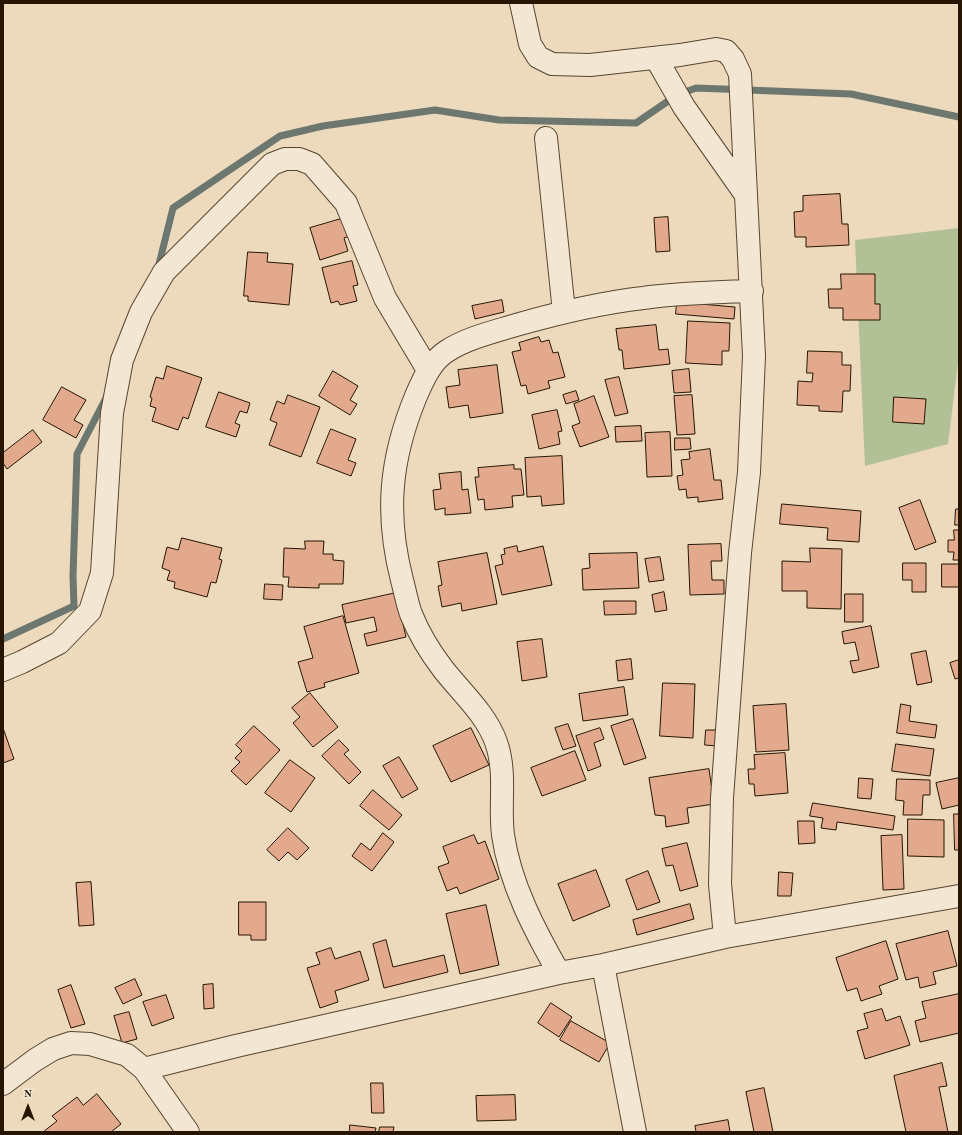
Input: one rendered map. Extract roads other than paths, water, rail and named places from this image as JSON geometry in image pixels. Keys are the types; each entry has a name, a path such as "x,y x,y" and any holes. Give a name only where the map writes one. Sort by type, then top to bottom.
{"street":[{"path":"521,3 530,44 538,57 552,64 590,65 656,58 716,49 726,52 733,59 740,74 752,291 754,356 752,428 722,798 720,884 725,937"},
{"path":"656,58 684,107 746,195"},
{"path":"546,138 564,312"},
{"path":"3,670 59,643 90,612 102,574 112,413 122,360 141,312 164,272 272,164 285,159 298,158 312,164 346,203 385,298 428,370"},
{"path":"559,973 543,944 516,887 507,859 502,832 503,776 496,742 483,718 424,642 410,612 393,543 391,505 393,476 409,415 428,370 444,352 460,344 500,330 564,312 642,298 752,291"},
{"path":"144,1069 236,1046 559,973 603,966 725,937 959,896"},
{"path":"603,966 635,1132"},
{"path":"3,1084 47,1052 72,1043 90,1044 127,1055 144,1069 188,1132"}],"waterway":[{"path":"158,268 173,208 280,136 323,126 435,110 499,120 636,123 677,95 696,88 851,94 959,117"},
{"path":"3,639 74,606 73,576 77,454 107,396"}]}
